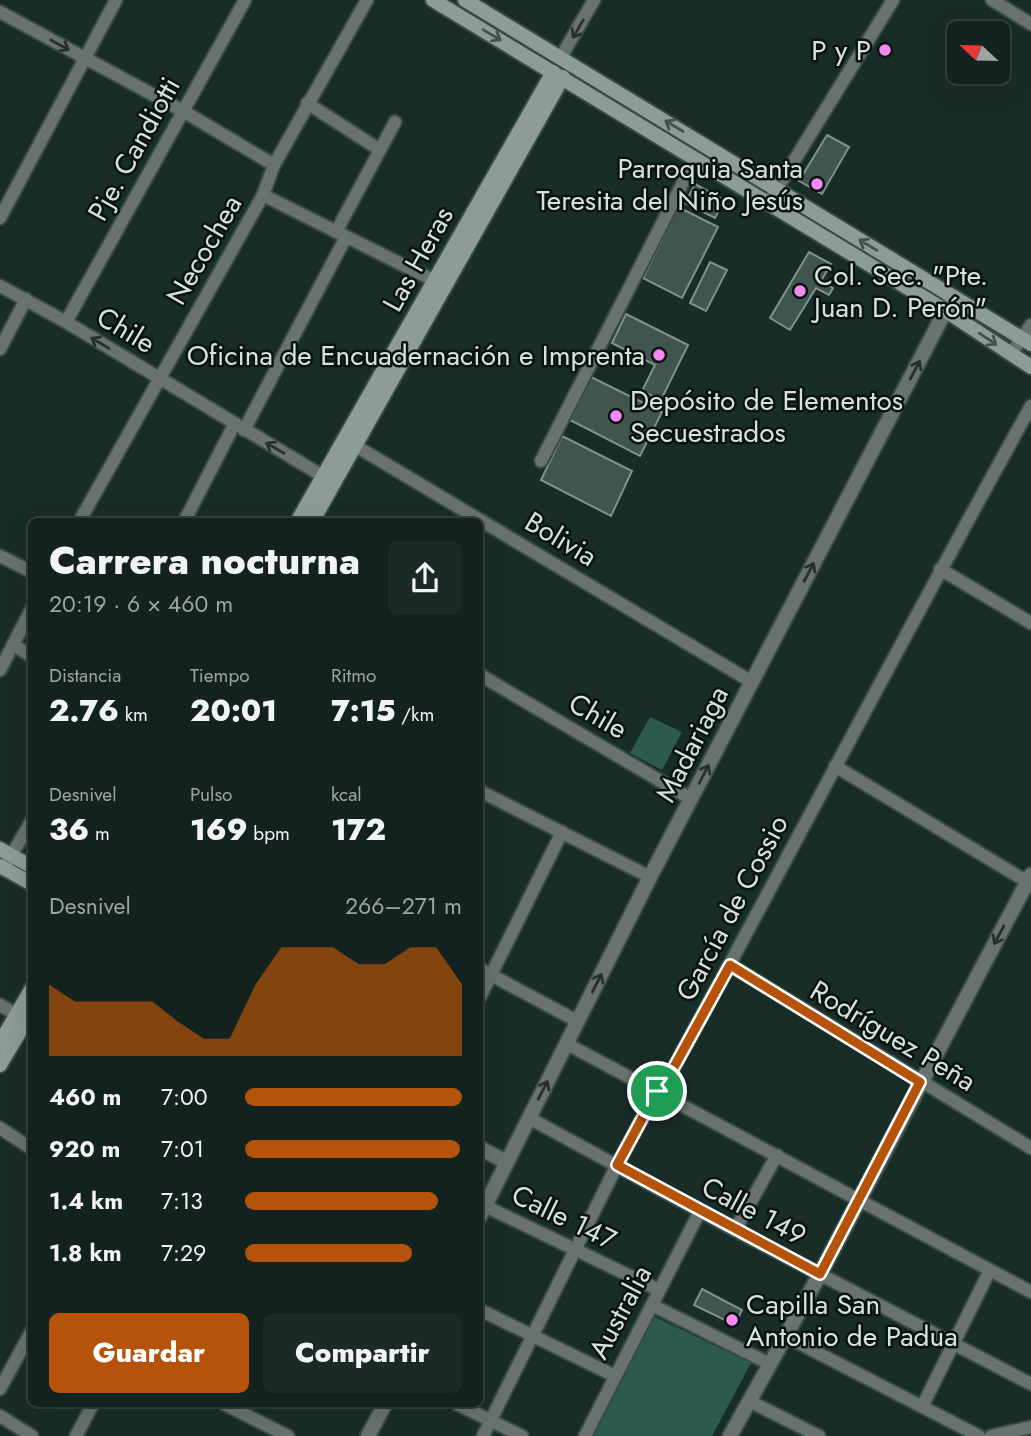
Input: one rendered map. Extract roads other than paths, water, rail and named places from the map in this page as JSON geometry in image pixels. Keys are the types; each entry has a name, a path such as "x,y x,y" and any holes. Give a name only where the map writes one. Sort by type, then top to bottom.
{"main road":[{"path":"433,0 946,311 1031,367"},
{"path":"465,0 1027,342"},
{"name":"Las Heras","path":"300,518 328,480 558,74"},
{"name":"Las Heras","path":"314,518 328,480"},
{"path":"4,860 28,866"},
{"path":"4,860 28,881"},
{"path":"0,1043 28,994"},
{"path":"0,1065 26,1034"}],"street":[{"path":"0,218 116,0"},
{"name":"Pje. Candiotti","path":"66,322 246,0"},
{"name":"Necochea","path":"81,518 263,195 274,165 307,103 367,0"},
{"path":"558,74 561,57 594,0"},
{"path":"768,203 893,0"},
{"path":"992,0 1031,24"},
{"path":"0,12 183,111 274,165"},
{"path":"307,103 380,150"},
{"path":"186,518 239,427 341,234 395,122"},
{"path":"541,461 695,159"},
{"path":"263,195 439,284"},
{"name":"Chile","path":"0,286 66,322 328,480"},
{"name":"Madariaga","path":"483,1209 650,877 953,296"},
{"path":"0,349 26,299"},
{"path":"1010,354 1027,342 1031,325"},
{"name":"García de Cossio","path":"483,1436 617,1165 730,965 940,569 1031,406"},
{"name":"Bolivia","path":"350,442 477,518"},
{"name":"Bolivia","path":"483,521 752,682"},
{"path":"0,556 28,570"},
{"path":"940,569 1031,623"},
{"path":"0,670 28,616"},
{"path":"13,644 28,654"},
{"name":"Chile","path":"483,677 691,799"},
{"path":"730,1436 820,1274 1030,880 835,766"},
{"path":"483,792 650,877"},
{"path":"4,860 28,826"},
{"path":"562,832 485,972 577,1021"},
{"name":"Rodríguez Peña","path":"730,965 1031,1148"},
{"path":"0,1005 16,1014"},
{"path":"567,1044 1031,1292"},
{"name":"Calle 149","path":"529,1118 735,1230 953,1341 1031,1384"},
{"path":"0,1128 28,1146"},
{"path":"483,1150 506,1162"},
{"path":"735,1230 777,1155"},
{"name":"Calle 147","path":"483,1211 575,1250 659,1290"},
{"name":"Australia","path":"585,1436 700,1211"},
{"path":"923,1405 990,1270"},
{"path":"652,1305 770,1364"},
{"path":"483,1311 614,1376"},
{"path":"0,1389 28,1336"},
{"path":"785,1336 979,1436"},
{"path":"749,1401 819,1436"},
{"path":"76,1436 91,1407"},
{"path":"230,1407 288,1436"},
{"path":"368,1436 383,1407"},
{"path":"463,1407 522,1436"},
{"path":"0,1416 33,1436"},
{"path":"991,1436 1028,1431"}],"place":[{"name":"P y P","path":"885,50"},
{"name":"Parroquia Santa Teresita del Niño Jesús","path":"817,184"},
{"name":"Col. Sec. \"Pte. Juan D. Perón\"","path":"800,291"},
{"name":"Oficina de Encuadernación e Imprenta","path":"659,355"},
{"name":"Depósito de Elementos Secuestrados","path":"616,416"},
{"name":"Capilla San Antonio de Padua","path":"732,1320"}]}
